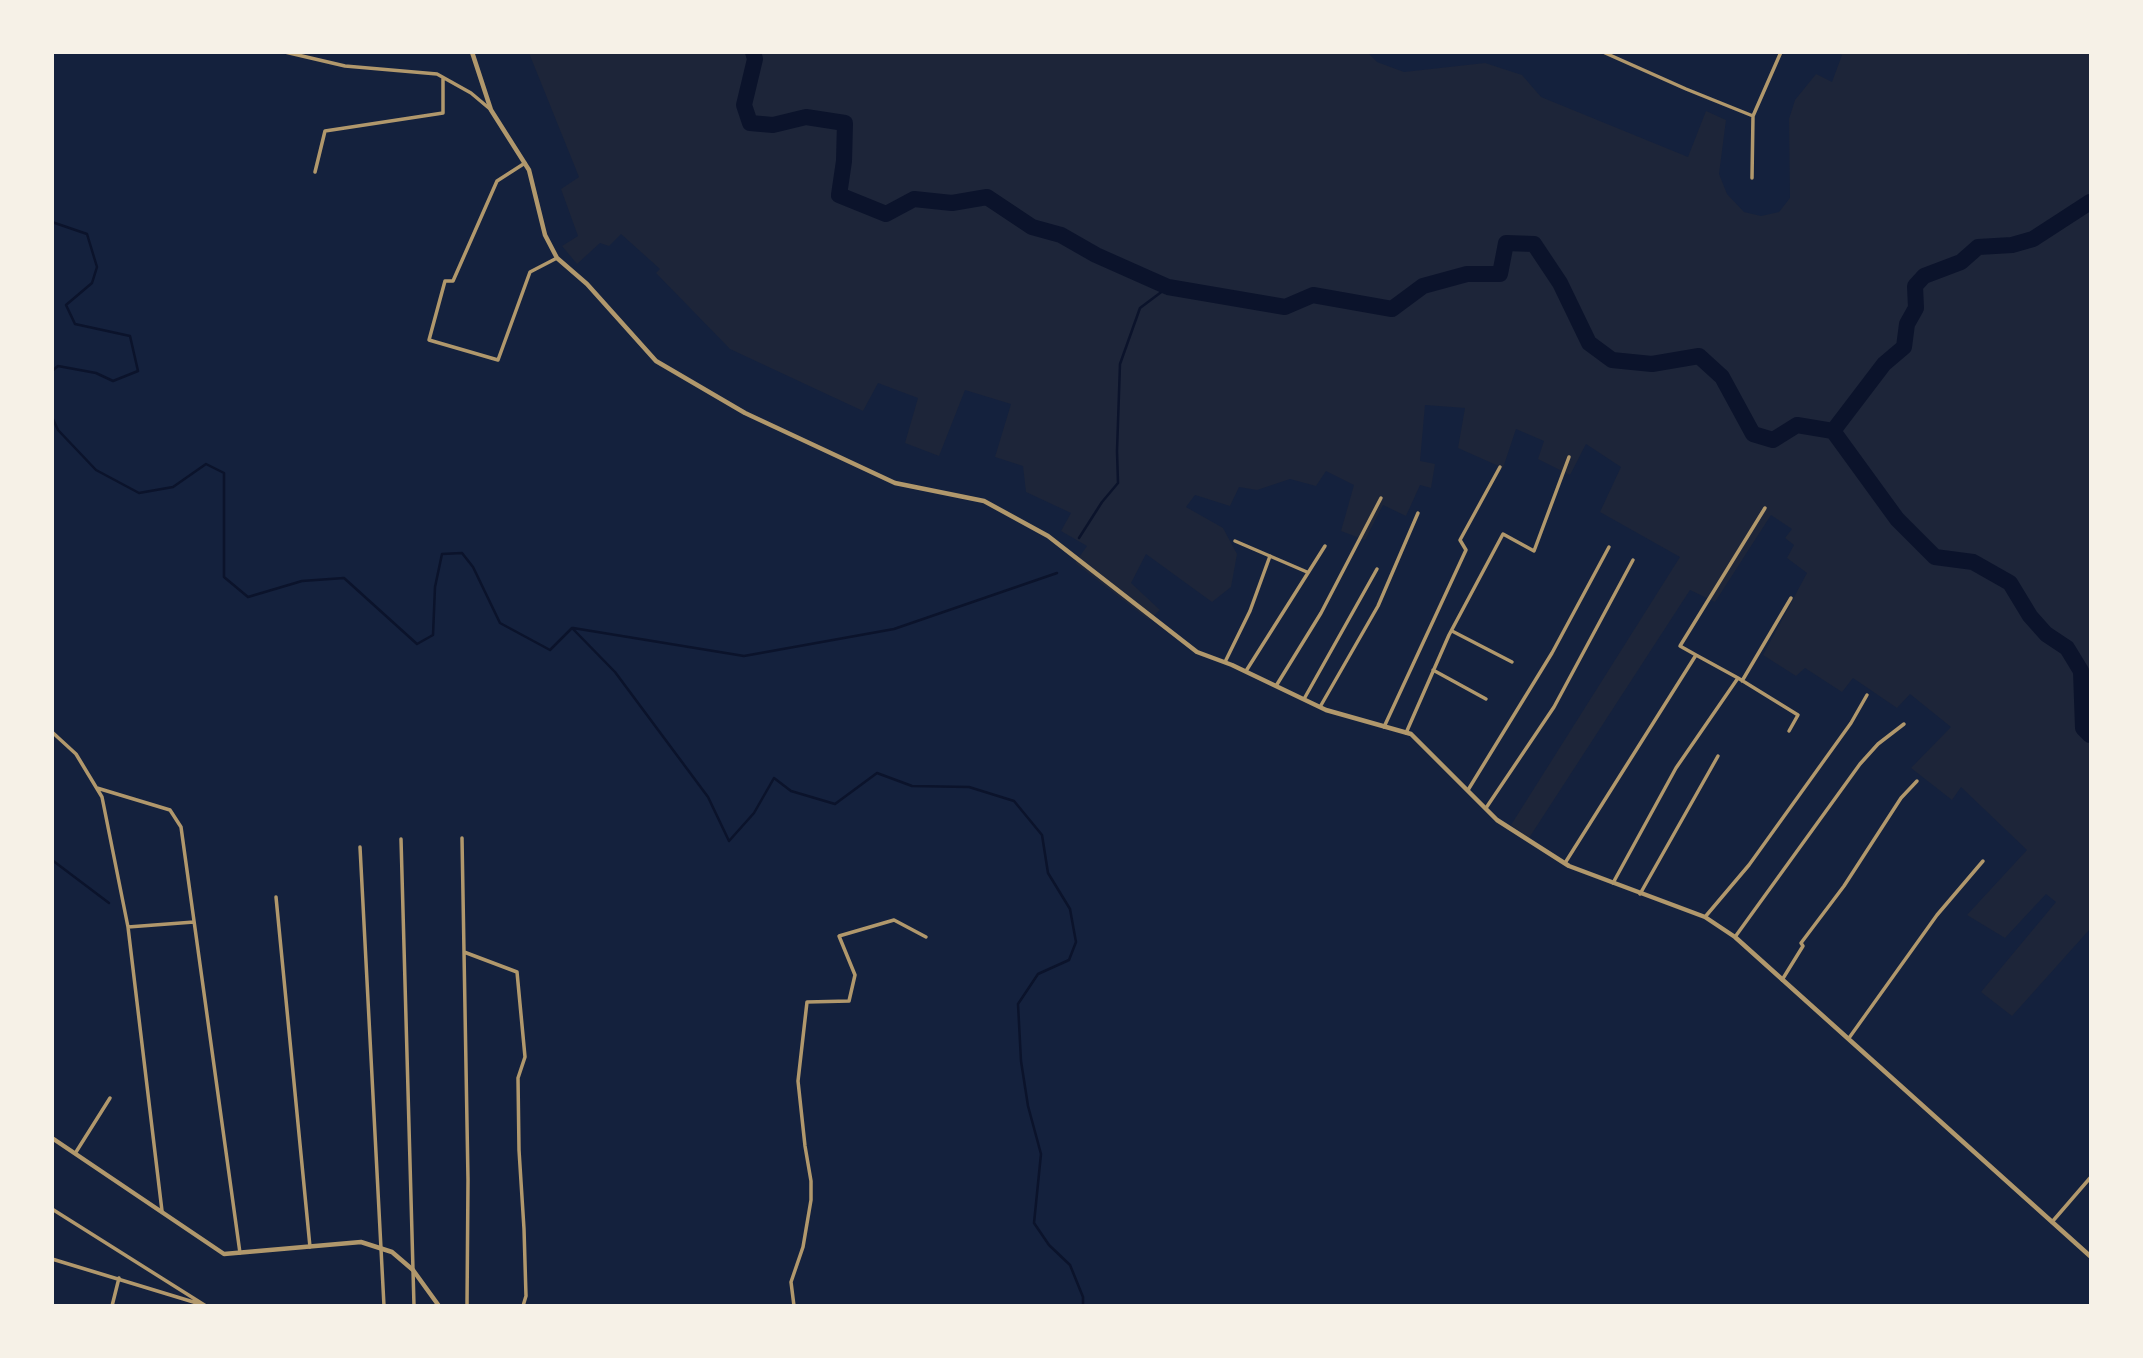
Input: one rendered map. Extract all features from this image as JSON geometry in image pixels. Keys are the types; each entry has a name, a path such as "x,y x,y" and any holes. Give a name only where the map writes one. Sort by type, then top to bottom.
{"street":[{"path":"285,52 345,66 437,74 471,93 491,110"},
{"path":"472,52 491,110 529,170 545,235 556,258 587,284 656,361 745,413 895,483 984,501 1048,536 1197,652 1246,671 1320,707 1411,734 1497,820 1565,863 1705,917 1735,937 2091,1256"},
{"path":"1603,52 1753,116"},
{"path":"1752,178 1753,116 1781,52"},
{"path":"315,172 325,131 443,113 443,78"},
{"path":"524,163 497,181 453,281 445,281 429,340 498,360 530,272 556,258"},
{"path":"1406,733 1451,631 1503,534 1534,551 1569,457"},
{"path":"1384,727 1466,550 1460,540 1500,467"},
{"path":"1276,686 1321,613 1381,498"},
{"path":"1765,508 1680,646 1798,715 1789,731"},
{"path":"1320,707 1378,607 1418,513"},
{"path":"1235,541 1308,572"},
{"path":"1246,671 1325,546"},
{"path":"1468,791 1552,653 1608,547"},
{"path":"1225,662 1250,611 1270,556"},
{"path":"1485,808 1554,707 1633,560"},
{"path":"1304,699 1377,569"},
{"path":"1613,883 1676,768 1740,679 1791,598"},
{"path":"1451,631 1512,662"},
{"path":"1565,863 1696,655"},
{"path":"1433,670 1486,699"},
{"path":"1705,917 1749,865 1844,733 1867,695"},
{"path":"1735,937 1860,764 1878,744 1904,724"},
{"path":"52,733 76,754 102,797 128,927 162,1211"},
{"path":"1640,894 1718,756"},
{"path":"1782,980 1803,946 1801,943 1844,886 1901,798 1917,781"},
{"path":"97,788 170,810 181,827 240,1253"},
{"path":"462,838 468,1180 467,1306"},
{"path":"401,839 414,1306"},
{"path":"360,847 384,1306"},
{"path":"1849,1038 1937,915 1983,861"},
{"path":"276,897 310,1247"},
{"path":"794,1306 791,1282 803,1247 811,1200 798,1081 807,1002 849,1001 855,975 839,936 894,920 926,937"},
{"path":"128,927 194,922"},
{"path":"464,952 517,972 525,1057 518,1078 526,1296 523,1306"},
{"path":"76,1152 110,1098"},
{"path":"52,1138 224,1254 361,1242 392,1252 413,1270 439,1306"},
{"path":"2052,1222 2091,1178"},
{"path":"52,1209 206,1306"},
{"path":"52,1214 65,1218"},
{"path":"52,1259 206,1306"},
{"path":"112,1306 119,1278"}],"shaded area":[{"path":"1367,52 1377,62 1404,72 1485,63 1522,75 1541,97 1688,157 1706,111 1726,120 1719,174 1727,194 1744,212 1761,216 1779,212 1790,198 1789,119 1795,100 1816,74 1832,82 1842,55 1838,53 2090,53 2090,929 2012,1016 1981,992 2056,902 2046,894 2005,938 1967,915 2027,850 1961,787 1952,800 1911,768 1951,727 1910,694 1897,708 1853,678 1842,692 1805,668 1796,676 1763,655 1807,573 1787,558 1794,545 1785,538 1792,529 1771,515 1715,602 1690,590 1529,838 1511,825 1680,557 1600,512 1621,467 1586,444 1570,475 1538,459 1544,441 1516,429 1503,468 1458,448 1465,408 1425,405 1420,461 1435,464 1431,488 1420,485 1406,516 1383,505 1365,540 1341,531 1354,485 1326,471 1316,486 1290,479 1257,490 1239,487 1230,506 1195,495 1186,507 1223,528 1237,554 1231,587 1212,602 1146,554 1131,583 1160,610 1149,620 1075,563 1087,546 1061,531 1071,513 1026,492 1023,466 995,457 1011,404 965,390 939,456 905,443 918,398 878,383 863,411 730,349 656,273 660,269 621,234 609,246 600,243 577,264 562,246 578,236 561,189 579,177 529,53"}],"waterway":[{"path":"753,52 755,59 744,105 750,123 773,125 806,117 845,123 844,161 839,195 886,214 914,199 952,203 987,197 1032,227 1061,235 1096,255 1168,287 1285,307 1313,295 1392,309 1423,286 1467,274 1500,274 1506,243 1534,244 1560,283 1589,343 1612,360 1652,364 1699,356 1722,377 1753,434 1773,440 1797,425 1833,431 1884,364 1904,347 1907,324 1916,308 1915,286 1924,276 1961,262 1978,247 2012,245 2033,239 2090,202"},
{"path":"52,222 87,234 97,267 92,283 66,305 75,324 130,336 138,371 113,381 96,373 58,366 52,371"},
{"path":"1079,538 1118,483 1120,364 1140,308 1168,287"},
{"path":"52,417 58,430 96,470 139,493 173,487 206,464 224,473 224,577 248,597 302,581 344,578 417,644 433,635 435,587 442,554 462,553 473,567 500,623 550,650 572,628 615,672 708,797 729,841 754,813 774,778 791,791 835,804 877,773 912,786 969,787 1014,801 1042,835 1048,873 1070,909 1076,942 1069,960 1038,974 1018,1004 1021,1061 1028,1106 1041,1154 1034,1223 1049,1245 1070,1265 1083,1297 1083,1306"},
{"path":"1833,431 1897,519 1935,557 1973,562 2010,583 2030,616 2046,634 2067,648 2081,671 2083,728 2090,735"},
{"path":"573,628 744,656 894,629 1057,573"},
{"path":"52,860 109,903"}]}
